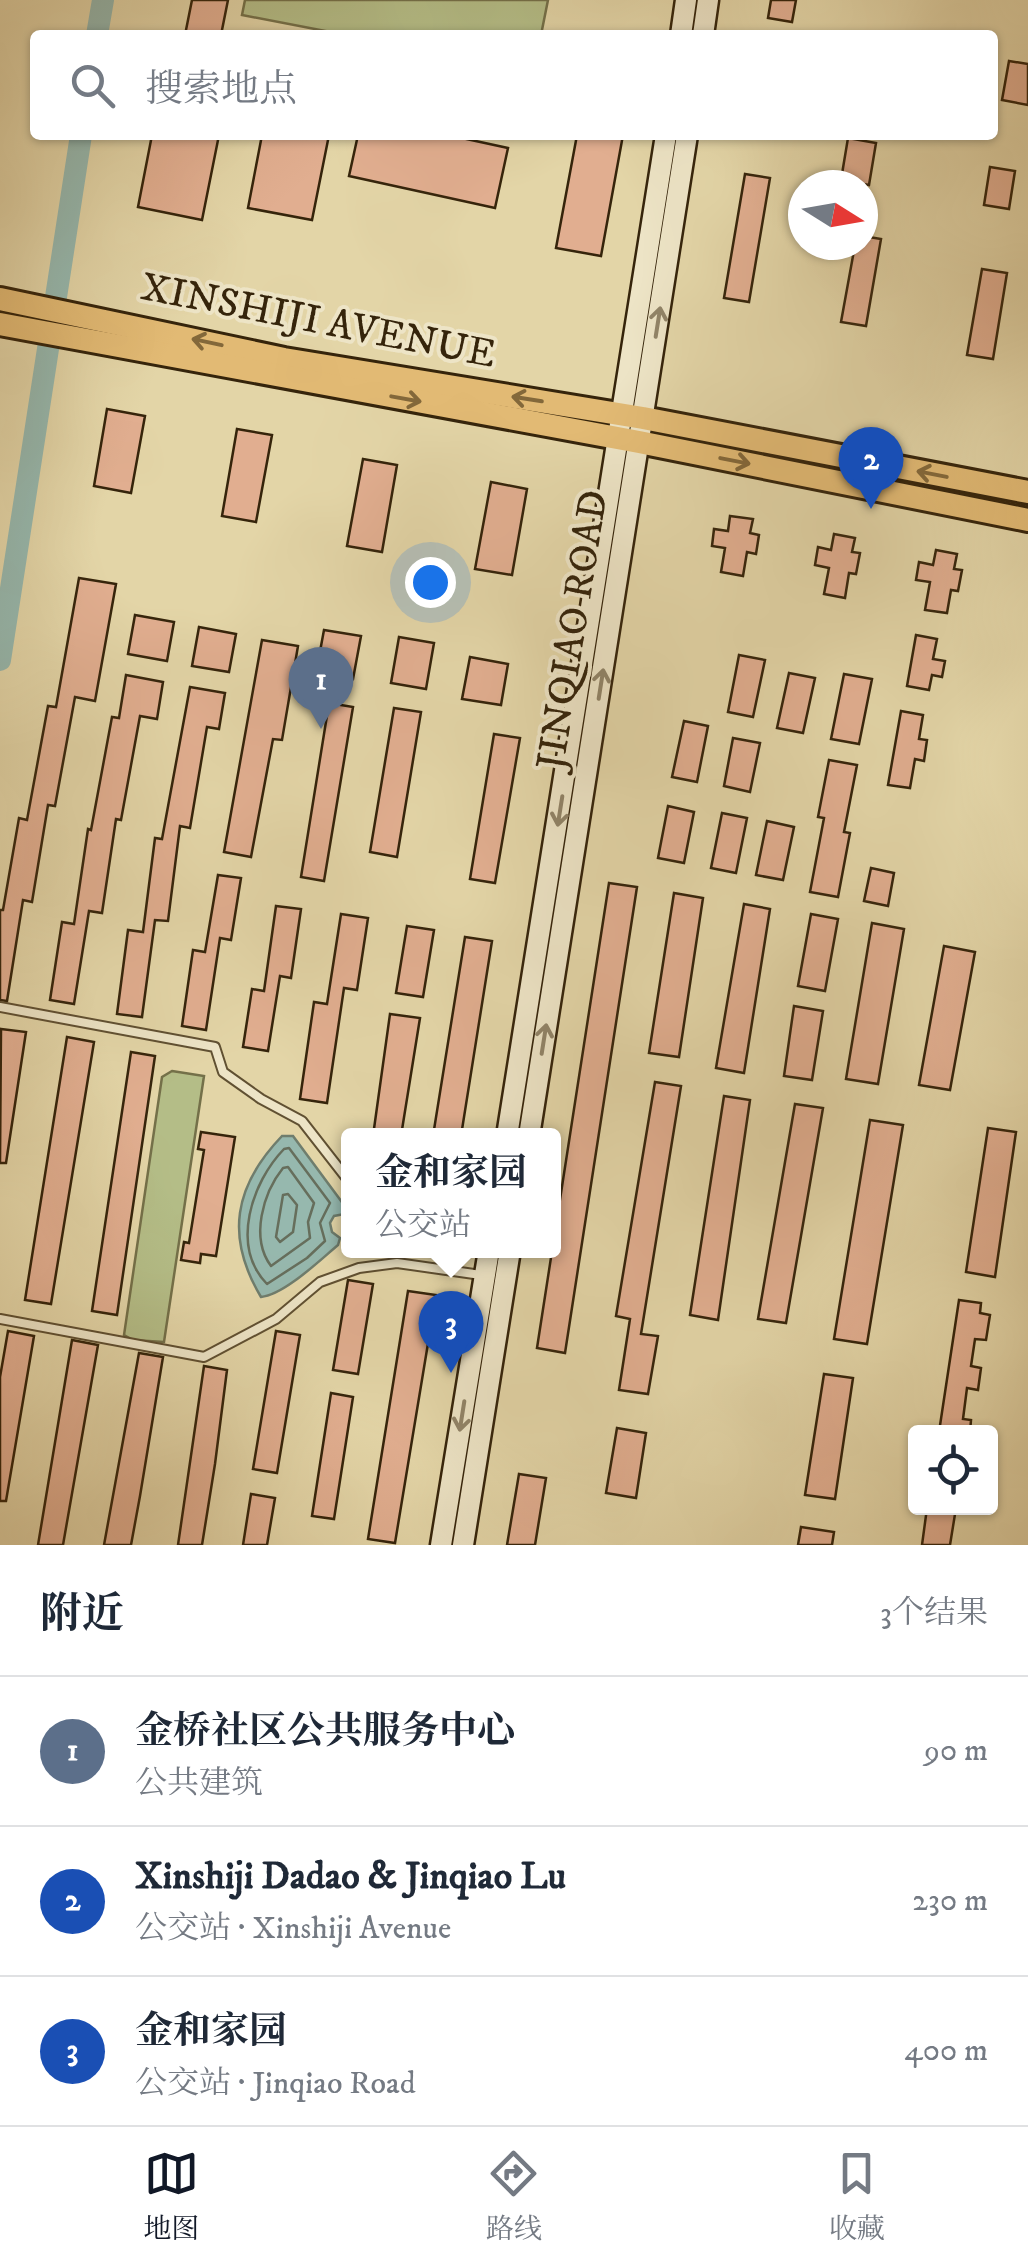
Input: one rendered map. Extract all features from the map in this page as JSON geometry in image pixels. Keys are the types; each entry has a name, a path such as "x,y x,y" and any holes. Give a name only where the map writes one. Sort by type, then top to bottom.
{"main road":[{"name":"XINSHIJI AVENUE","path":"0,299 631,428 1028,520"},
{"name":"XINSHIJI AVENUE","path":"0,324 1028,492"}],"street":[{"path":"682,30 686,0"},
{"path":"704,30 708,0"},
{"name":"JINQIAO ROAD","path":"529,1128 631,428 665,140"},
{"name":"JINQIAO ROAD","path":"509,1128 631,428 686,140"},
{"path":"441,1545 488,1258"},
{"path":"463,1545 509,1258"}],"lane":[{"path":"0,1007 214,1047 223,1072 302,1121 341,1171"},
{"path":"0,1319 204,1357 276,1319 320,1282 360,1268 397,1263 485,1275"}],"green space":[{"path":"245,0 548,0 542,30 320,30 242,15"},
{"path":"172,1071 204,1076 164,1342 133,1340 124,1335 162,1077"}],"water":[{"path":"282,1136 293,1136 341,1201 341,1215 334,1216 330,1223 332,1232 340,1238 338,1245 291,1284 261,1297 242,1254 239,1233 245,1193 266,1155"}],"building":[{"path":"192,0 228,0 222,30 186,30"},
{"path":"771,0 796,0 792,22 768,18"},
{"path":"1009,61 1028,64 1028,105 1002,100"},
{"path":"151,140 218,140 202,220 138,207"},
{"path":"261,140 328,140 312,220 248,208"},
{"path":"357,140 471,140 508,148 495,208 349,176"},
{"path":"576,140 622,140 601,256 556,248"},
{"path":"848,140 876,143 872,170 843,170"},
{"path":"990,167 1015,171 1009,209 984,205"},
{"path":"745,174 770,178 749,302 724,298"},
{"path":"852,260 877,260 866,326 841,322"},
{"path":"982,269 1007,273 993,359 967,355"},
{"path":"107,409 145,416 131,493 94,486"},
{"path":"237,429 272,435 256,522 222,516"},
{"path":"363,459 397,465 382,552 347,546"},
{"path":"491,482 527,489 512,575 475,569"},
{"path":"730,516 753,519 750,533 759,535 756,554 747,552 743,576 721,572 725,548 712,546 714,529 728,531"},
{"path":"834,534 855,538 852,552 860,553 856,574 849,573 845,598 824,594 829,568 815,565 818,547 831,550"},
{"path":"936,550 957,554 954,569 962,570 958,591 951,590 947,613 925,610 930,582 916,580 919,562 933,565"},
{"path":"79,578 116,584 95,701 75,697 55,806 48,805 32,902 23,900 7,1001 0,1000 0,910 19,818 27,820 48,706 56,707"},
{"path":"135,615 174,622 167,661 128,654"},
{"path":"199,627 236,634 229,672 192,666"},
{"path":"324,630 361,636 353,679 316,673"},
{"path":"916,635 937,639 933,659 945,661 942,677 932,675 929,690 907,686"},
{"path":"399,637 434,643 426,689 391,683"},
{"path":"262,640 298,646 282,740 273,739 251,857 224,852"},
{"path":"739,655 765,660 753,717 728,712"},
{"path":"470,657 508,664 501,705 462,699"},
{"path":"789,673 815,678 803,733 777,728"},
{"path":"844,674 872,679 859,744 831,739"},
{"path":"126,675 163,682 157,719 140,716 121,820 116,819 102,913 89,911 74,1004 50,1000 62,922 74,924 88,829 91,830 112,717 119,718"},
{"path":"190,687 225,693 219,729 207,727 190,828 180,826 168,921 155,920 142,1017 117,1014 128,930 143,932 155,838 162,839"},
{"path":"329,703 353,707 324,881 301,877"},
{"path":"394,708 421,712 397,857 370,852"},
{"path":"901,711 923,715 919,739 927,740 924,761 915,759 910,788 888,785"},
{"path":"684,721 708,726 697,782 672,777"},
{"path":"494,734 520,738 495,883 470,879"},
{"path":"733,738 760,743 750,792 724,786"},
{"path":"829,760 857,765 844,832 850,833 838,897 810,892 824,818 818,817"},
{"path":"668,806 694,812 684,863 658,858"},
{"path":"722,813 747,818 736,873 711,868"},
{"path":"767,821 794,827 783,880 756,875"},
{"path":"871,868 894,873 888,906 864,901"},
{"path":"218,875 241,878 231,940 220,938 206,1030 182,1026 193,950 205,952"},
{"path":"609,883 637,887 565,1353 537,1348 551,1258 561,1258 561,1193"},
{"path":"674,893 703,898 679,1057 649,1053"},
{"path":"744,904 770,909 744,1073 716,1068"},
{"path":"276,906 301,909 291,978 280,976 268,1051 243,1047 252,989 264,991"},
{"path":"341,914 368,918 357,990 344,988 327,1103 300,1099 314,1002 327,1004"},
{"path":"811,914 838,919 825,991 798,986"},
{"path":"872,923 904,929 878,1084 846,1079"},
{"path":"407,926 434,930 423,997 396,993"},
{"path":"465,937 492,941 462,1128 434,1128"},
{"path":"944,946 975,952 950,1090 919,1085"},
{"path":"794,1006 823,1011 812,1080 784,1076"},
{"path":"390,1014 420,1018 402,1128 374,1128"},
{"path":"1,1029 26,1032 6,1163 0,1163"},
{"path":"67,1037 94,1042 51,1304 25,1300"},
{"path":"131,1052 155,1056 117,1315 92,1311"},
{"path":"655,1082 681,1086 641,1334 658,1336 648,1394 619,1390 630,1319 616,1316"},
{"path":"724,1096 750,1100 718,1320 690,1315"},
{"path":"795,1104 823,1108 786,1323 758,1319"},
{"path":"870,1120 903,1125 867,1344 834,1339"},
{"path":"988,1128 1016,1132 995,1277 966,1272"},
{"path":"201,1132 235,1137 216,1256 201,1254 200,1263 181,1260 184,1242 189,1243 204,1150 198,1149"},
{"path":"348,1280 373,1284 358,1374 333,1370"},
{"path":"408,1291 436,1295 395,1543 368,1539"},
{"path":"959,1300 981,1303 980,1313 990,1315 986,1340 975,1339 971,1366 981,1368 978,1390 967,1388 963,1419 971,1420 971,1425 940,1425"},
{"path":"8,1331 34,1336 6,1501 0,1501 0,1377"},
{"path":"276,1331 300,1335 277,1473 253,1469"},
{"path":"72,1340 98,1345 63,1545 38,1545"},
{"path":"139,1353 163,1357 140,1496 131,1545 104,1545"},
{"path":"204,1366 227,1370 215,1464 202,1545 178,1545"},
{"path":"824,1374 853,1378 835,1499 805,1495"},
{"path":"331,1393 353,1397 334,1519 312,1516"},
{"path":"617,1428 646,1433 636,1498 606,1493"},
{"path":"519,1474 546,1478 535,1545 507,1545"},
{"path":"251,1494 275,1498 267,1545 243,1545"},
{"path":"926,1515 955,1515 950,1545 922,1545"},
{"path":"801,1527 834,1532 832,1545 798,1545"}],"waterway":[{"path":"98,30 103,0"},
{"path":"0,660 80,140"}],"place":[{"name":"Xinshiji Dadao & Jinqiao Lu","path":"871,509"},
{"name":"金桥社区公共服务中心","path":"321,729"},
{"name":"金和家园","path":"451,1373"}]}
